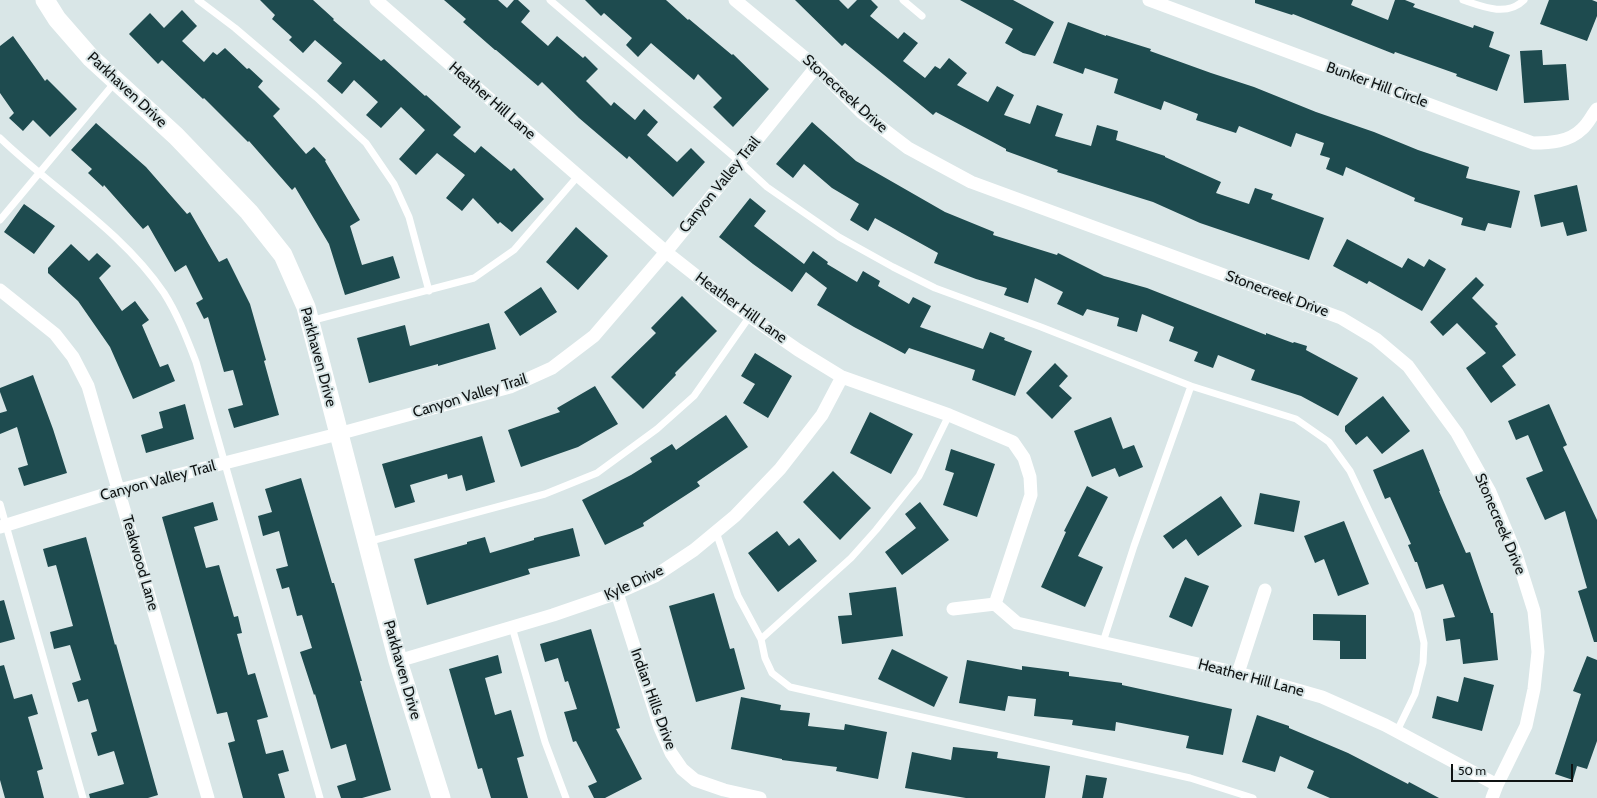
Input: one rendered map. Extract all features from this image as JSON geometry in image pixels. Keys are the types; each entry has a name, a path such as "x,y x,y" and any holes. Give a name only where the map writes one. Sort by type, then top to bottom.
{"street":[{"name":"Parkhaven Drive","path":"45,0 57,19 91,58 176,136 249,212 283,255 306,307 398,661 441,798"},
{"name":"Heather Hill Lane","path":"376,0 666,252 750,316 798,350 842,377 949,415 1013,442 1024,458 1030,477 1031,495 995,604 1017,623 1238,673 1322,697 1397,732 1497,786"},
{"name":"Stonecreek Drive","path":"735,0 816,67 861,112 908,148 971,182 1341,318 1376,339 1408,366 1458,433 1490,492 1516,554 1534,611 1538,652 1534,689 1526,726 1492,798"},
{"name":"Bunker Hill Circle","path":"1149,0 1533,143 1550,143 1570,138 1582,129 1597,108"},
{"name":"Canyon Valley Trail","path":"3,526 119,490 338,434 510,387 552,368 594,336 666,252 816,67"},
{"name":"Teakwood Lane","path":"0,290 55,334 73,357 88,386 208,798"},
{"name":"Kyle Drive","path":"398,661 512,627 617,593 655,576 694,550 735,516 780,469 822,415 842,377"},
{"path":"1238,673 1265,590"},
{"name":"Indian Hills Drive","path":"617,593 660,728 671,753 682,769 696,780 724,790 760,798"},
{"path":"953,609 995,604"}],"lane":[{"path":"198,0 316,97 366,143 394,184 409,217 428,291"},
{"path":"550,0 740,161 768,187 839,237 893,268 936,288 1042,327 1191,386 1296,419 1329,442 1350,470 1417,612 1424,643 1423,663 1415,694 1397,732"},
{"path":"903,0 922,16"},
{"path":"1463,0 1485,8 1502,10 1514,7 1524,0"},
{"path":"0,220 116,81"},
{"path":"0,138 23,160 91,214 143,267 163,293 180,321 196,362 320,798"},
{"path":"310,321 474,278 514,250 578,176"},
{"path":"367,542 545,494 597,473 657,429 694,396 750,316"},
{"path":"1103,642 1134,546 1191,386"},
{"path":"761,638 851,558 876,530 919,476 949,415"},
{"path":"0,504 3,526 83,798"},
{"path":"716,532 738,596 761,638 765,658 772,673 790,687 1190,778 1253,798"},
{"path":"512,627 545,742 566,798"}],"building":[{"path":"260,0 313,0 334,19 333,20 381,61 384,59 461,127 453,135 475,153 481,146 511,171 514,168 544,199 512,232 500,222 498,224 473,198 462,211 446,198 465,175 437,153 416,175 399,159 425,130 401,107 381,128 366,115 378,102 354,80 342,94 327,81 342,63 315,40 303,53 289,40 292,37 272,19 275,15"},
{"path":"444,0 498,0 507,8 514,0 518,0 530,11 521,22 548,46 557,36 583,58 585,56 598,69 586,81 611,106 614,102 635,120 644,109 658,122 647,135 677,162 691,148 705,162 673,197 629,156 627,159 579,118 542,82 538,86 495,50 463,22 466,19"},
{"path":"585,0 666,0 688,20 689,19 732,55 733,54 769,89 733,127 713,107 722,98 698,74 694,80 651,43 638,57 626,45 632,38 604,13 601,16"},
{"path":"795,0 839,0 848,9 857,0 871,0 878,7 870,16 898,39 904,32 918,43 903,61 925,78 935,66 940,69 949,58 967,73 957,85 988,102 997,86 1014,95 1004,115 1030,124 1037,105 1063,114 1055,136 1091,146 1097,125 1118,131 1116,140 1165,156 1221,182 1216,193 1249,204 1255,188 1273,194 1271,199 1324,218 1309,260 1200,223 1153,202 1057,172 1058,170 1006,151 1006,149 936,112 933,115 845,43 842,46"},
{"path":"960,0 1013,0 1054,22 1035,56 1023,53 1005,43 1013,29"},
{"path":"1255,0 1353,0 1351,5 1388,20 1395,0 1405,0 1415,4 1413,7 1473,28 1474,25 1494,32 1489,47 1510,55 1497,91 1456,76 1457,74 1395,52 1394,54 1293,14 1292,15 1255,3"},
{"path":"1549,0 1592,0 1597,2 1597,16 1587,41 1540,24"},
{"path":"182,10 197,26 182,41 204,62 213,52 217,55 225,48 247,69 249,68 263,81 258,87 280,109 273,116 306,154 314,147 326,160 325,161 360,220 350,226 362,265 393,256 400,278 345,295 329,244 295,187 292,190 249,141 248,142 204,98 203,99 162,60 158,64 129,34 150,13 164,28"},
{"path":"1068,22 1106,36 1151,49 1150,51 1254,87 1418,150 1469,167 1466,178 1520,191 1511,228 1488,223 1485,231 1461,225 1463,218 1414,201 1415,198 1346,167 1343,176 1326,169 1330,158 1320,155 1324,143 1296,133 1291,147 1239,126 1236,133 1196,120 1198,114 1164,101 1161,110 1114,93 1118,79 1085,68 1083,74 1053,63"},
{"path":"13,36 45,81 47,79 77,109 50,137 33,120 23,131 9,118 14,113 0,93 0,46"},
{"path":"1542,50 1543,65 1566,64 1569,100 1524,103 1520,51"},
{"path":"812,122 856,161 945,212 994,232 993,235 1057,255 1058,253 1104,276 1147,288 1266,335 1266,333 1293,343 1307,346 1306,350 1358,378 1338,416 1301,396 1251,380 1255,370 1218,355 1213,368 1194,361 1198,352 1169,341 1174,327 1142,314 1137,332 1117,326 1119,318 1087,309 1083,316 1057,304 1063,292 1035,278 1028,303 1004,295 1007,288 976,279 934,263 938,253 875,218 868,231 850,220 859,204 832,188 804,164 793,178 776,164"},
{"path":"96,123 146,167 187,214 190,212 219,262 227,258 250,304 266,360 264,361 279,415 234,428 228,409 243,405 233,370 224,372 208,317 204,319 196,303 203,299 186,265 175,272 148,225 143,229 104,185 103,187 88,173 92,169 71,150"},
{"path":"1577,185 1587,231 1567,236 1563,222 1541,227 1534,195"},
{"path":"750,198 766,211 754,226 804,264 813,251 828,262 827,264 857,282 863,271 880,281 878,286 909,304 913,297 931,306 920,327 983,349 990,332 1005,338 1004,340 1032,351 1015,396 972,380 975,370 909,348 905,354 854,327 817,305 827,288 806,272 792,292 753,264 719,237"},
{"path":"24,204 55,226 34,254 4,232"},
{"path":"576,227 608,256 578,290 546,262"},
{"path":"1347,239 1402,268 1408,258 1424,267 1429,259 1446,269 1422,311 1369,281 1367,284 1333,266"},
{"path":"71,244 89,261 97,253 111,266 99,278 122,311 135,301 149,320 142,325 160,367 168,364 175,381 133,399 110,347 78,301 48,273 48,268"},
{"path":"1476,277 1484,285 1472,298 1498,324 1495,326 1516,355 1502,366 1516,385 1491,403 1466,368 1486,353 1457,323 1443,336 1430,322"},
{"path":"541,287 557,312 520,336 504,312"},
{"path":"682,296 717,331 675,373 676,375 643,409 611,377 656,333 651,328"},
{"path":"489,323 496,349 438,366 438,364 369,383 357,338 405,325 410,346"},
{"path":"755,353 792,376 768,418 743,403 755,384 741,376"},
{"path":"1055,363 1068,376 1059,386 1072,398 1052,419 1026,393"},
{"path":"33,375 67,473 24,486 18,468 28,465 17,427 0,434 0,413 7,411 0,388"},
{"path":"595,386 618,424 578,447 521,467 508,430 560,412 557,408"},
{"path":"1383,396 1410,431 1382,454 1367,436 1356,445 1345,431 1345,426"},
{"path":"185,404 194,439 146,453 141,435 163,428 159,412"},
{"path":"1549,404 1567,445 1563,447 1597,520 1597,642 1594,642 1578,591 1587,588 1565,511 1545,520 1526,478 1543,471 1528,435 1516,440 1508,421"},
{"path":"870,412 913,434 891,474 850,453"},
{"path":"726,415 748,447 697,482 700,486 643,523 644,526 605,545 582,500 631,475 652,462 650,458 672,444 676,450"},
{"path":"1111,417 1123,449 1134,445 1143,467 1119,477 1115,468 1092,477 1074,431"},
{"path":"482,436 495,482 466,491 462,475 448,479 447,474 410,485 415,502 395,508 382,464"},
{"path":"951,449 995,464 977,517 943,505 954,473 945,470"},
{"path":"1423,449 1439,491 1466,553 1470,552 1491,613 1493,613 1498,660 1463,664 1460,639 1446,641 1443,619 1455,617 1443,584 1426,589 1417,562 1415,562 1408,545 1411,544 1390,497 1385,499 1373,470"},
{"path":"833,471 871,508 840,540 803,502"},
{"path":"301,478 332,583 334,583 391,790 362,798 341,798 337,786 356,780 346,744 331,749 315,694 314,695 300,652 312,648 302,615 297,616 289,587 282,589 276,569 288,566 279,531 263,536 258,516 272,512 265,489"},
{"path":"1087,486 1108,497 1078,556 1103,567 1085,607 1041,587 1066,532 1064,531"},
{"path":"1260,493 1300,501 1294,532 1254,524"},
{"path":"1221,496 1242,526 1198,556 1186,539 1173,549 1163,536"},
{"path":"213,502 218,520 194,527 206,568 219,565 234,617 238,616 242,633 237,634 248,675 255,673 268,717 257,720 266,754 283,750 289,771 278,774 285,798 243,798 228,743 235,741 227,712 217,714 162,517"},
{"path":"920,502 949,540 902,575 885,552 916,528 905,514"},
{"path":"1344,521 1369,584 1338,596 1324,559 1315,563 1304,536"},
{"path":"573,528 580,556 528,569 530,574 427,605 414,559 467,544 467,542 485,537 490,553 534,540 534,538"},
{"path":"777,531 789,546 799,538 817,561 778,592 748,553"},
{"path":"86,537 158,795 148,798 90,798 89,794 124,784 114,751 98,756 91,733 97,731 88,699 78,702 72,683 81,680 70,645 54,649 50,632 73,626 56,565 48,567 43,549"},
{"path":"1185,577 1209,586 1192,627 1169,617"},
{"path":"896,587 903,636 842,644 838,616 852,615 849,593"},
{"path":"714,593 730,649 734,648 745,689 696,702 669,606"},
{"path":"4,600 15,639 0,643 0,601"},
{"path":"1313,614 1366,615 1366,659 1340,659 1340,641 1313,640"},
{"path":"591,629 620,728 616,729 642,779 605,798 594,798 588,786 597,782 576,741 573,742 564,712 577,709 568,681 565,682 558,658 545,662 540,644"},
{"path":"892,649 948,677 934,707 878,679"},
{"path":"498,655 502,673 485,678 495,715 511,710 524,756 517,758 528,798 491,798 482,768 478,769 449,669"},
{"path":"1587,656 1597,660 1597,741 1587,769 1577,766 1573,780 1555,774 1581,694 1573,691"},
{"path":"967,660 1022,670 1022,666 1069,672 1069,676 1122,683 1122,685 1232,709 1223,755 1186,748 1189,736 1116,722 1115,731 1072,725 1073,720 1034,716 1036,699 1008,696 1005,711 959,703"},
{"path":"4,665 14,699 32,694 38,714 28,717 43,769 37,771 44,798 5,798 0,780 0,666"},
{"path":"1464,677 1494,685 1482,731 1432,718 1437,696 1458,702"},
{"path":"741,697 781,705 780,710 810,713 808,726 844,730 845,724 887,732 878,779 836,771 837,767 782,760 731,749"},
{"path":"1257,715 1289,726 1289,728 1348,753 1439,798 1330,798 1307,788 1314,771 1280,756 1275,772 1242,762"},
{"path":"953,747 998,752 997,758 1050,766 1045,798 966,798 905,788 912,752 951,760"},
{"path":"1086,775 1107,778 1103,798 1082,798"}]}
